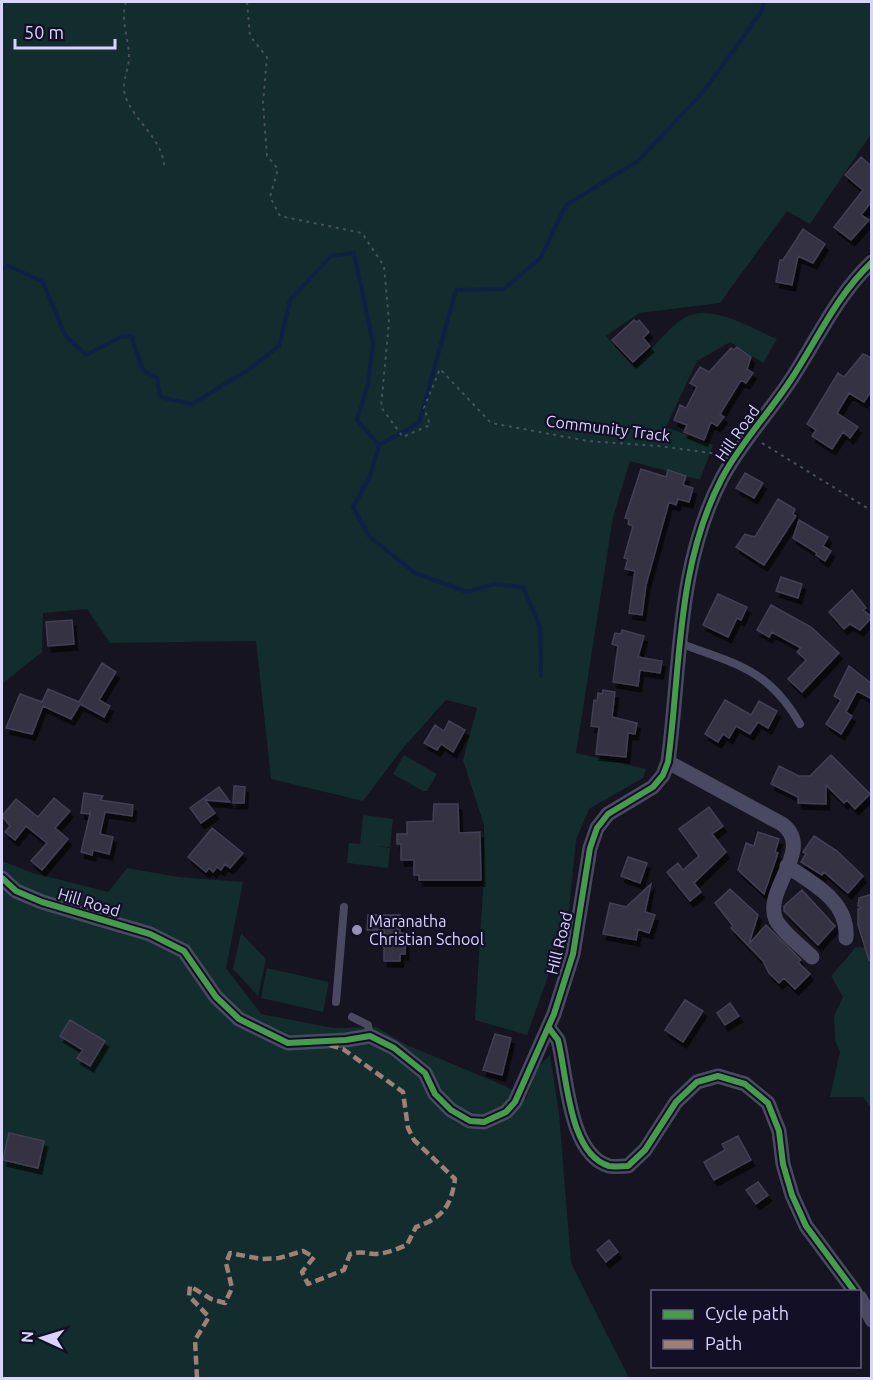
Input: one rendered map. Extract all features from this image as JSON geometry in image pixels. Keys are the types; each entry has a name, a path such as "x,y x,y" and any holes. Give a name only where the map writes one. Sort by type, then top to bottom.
{"street":[{"name":"Hill Road","path":"2,878 16,891 42,902 150,934 184,951 216,997 239,1019 288,1043 346,1040 370,1036 394,1047 425,1073 435,1094 451,1110 470,1121 484,1122 506,1112 514,1102 537,1049 549,1028 573,954 594,834 609,814 653,787 663,775 668,762 686,590 714,496 732,461 791,381 844,293 872,262"},
{"path":"668,762 786,827 794,842 787,866 767,908 812,957"},
{"path":"787,866 839,905 846,922 846,938"},
{"path":"549,1028 558,1040 577,1131 590,1154 608,1166 628,1166 645,1150 676,1102 697,1082 718,1076 745,1084 768,1103 779,1131 786,1175 801,1216 854,1290"},
{"path":"861,1300 872,1320"}],"lane":[{"path":"679,643 759,675 778,691 800,724"},
{"path":"336,1002 344,907"},
{"path":"352,1017 368,1026 370,1036"}],"path":[{"path":"126,2 124,21 129,58 123,84 126,98 153,138 165,162 164,170"},
{"path":"751,435 872,511"}],"green space":[{"path":"2,2 871,2 871,134 810,224 787,211 720,303 639,313 606,336 635,368 671,328 684,318 695,314 719,315 777,339 763,363 730,342 697,361 666,427 713,445 700,480 630,461 613,517 576,753 646,769 643,778 589,809 576,840 568,920 527,1035 475,1020 483,891 484,825 463,760 477,708 446,700 403,748 363,801 271,779 256,641 110,643 87,609 43,613 42,652 2,684"},
{"path":"404,755 437,774 427,791 393,774"},
{"path":"363,815 393,819 390,847 376,846 390,848 388,868 347,863 349,843 360,844"},
{"path":"2,861 33,873 108,892 127,868 178,877 243,882 226,968 261,1014 333,1028 376,1027 407,1045 505,1086 526,1099 537,1068 550,1055 559,1113 571,1263 629,1378 2,1378"},
{"path":"241,933 266,959 258,996 233,969"},
{"path":"856,947 871,948 871,1108 863,1097 830,1097 840,1052 835,1040 834,1016 843,997 831,976"},
{"path":"267,968 329,982 323,1012 261,998"}],"building":[{"path":"861,157 872,167 872,201 861,215 869,220 851,240 834,227 863,190 845,175"},
{"path":"803,229 825,244 813,263 798,256 792,285 776,282 780,260 783,260"},
{"path":"634,320 637,322 639,320 649,332 643,338 650,346 633,362 612,340"},
{"path":"737,347 751,357 747,369 753,373 746,383 741,380 720,414 724,417 717,426 711,422 704,440 684,432 687,425 674,420 680,405 686,408 697,387 690,383 700,367 709,372 731,348 734,350"},
{"path":"863,354 872,358 872,390 864,402 849,393 837,413 858,427 850,438 843,432 832,449 812,436 816,430 807,424 838,373 844,377"},
{"path":"641,469 666,477 668,470 686,476 683,485 693,488 689,502 678,499 676,505 669,502 646,585 642,615 629,613 635,571 625,569 628,559 624,558 633,526 628,524 629,519 625,518"},
{"path":"745,473 763,483 754,498 736,488"},
{"path":"778,499 795,509 793,514 796,516 764,565 736,547 745,534 755,537"},
{"path":"799,520 828,537 823,546 831,551 825,561 816,555 817,553 793,538"},
{"path":"781,577 802,584 798,598 776,591"},
{"path":"852,590 866,608 863,610 872,617 860,630 850,624 844,629 829,612"},
{"path":"718,594 747,607 741,620 737,618 728,637 703,625"},
{"path":"771,605 811,627 839,653 802,692 788,679 806,660 797,652 801,648 772,632 769,637 757,630"},
{"path":"72,620 74,644 48,646 46,622"},
{"path":"622,630 644,636 638,657 662,661 660,673 640,670 638,686 613,682 618,646 612,644 615,633 621,634"},
{"path":"102,663 116,672 99,700 110,706 104,717 80,704 71,719 43,706 32,734 6,728 20,694 42,702 48,689 79,702"},
{"path":"849,666 872,684 872,699 857,691 846,712 852,716 841,734 826,724 841,700 834,696"},
{"path":"603,690 615,692 612,717 637,723 635,734 628,733 626,757 596,754 599,727 591,726 594,700 597,701 598,693 602,694"},
{"path":"725,700 751,715 759,701 777,711 768,728 758,722 750,734 736,726 729,738 723,734 718,742 705,734"},
{"path":"449,721 465,730 453,752 441,744 437,750 424,743 435,725 444,731"},
{"path":"831,755 870,794 855,809 847,800 844,803 826,785 826,804 798,803 798,797 771,784 779,766 799,776 810,776"},
{"path":"234,786 245,787 244,803 233,803"},
{"path":"219,787 230,802 205,800 215,813 201,823 190,808"},
{"path":"84,793 103,796 100,800 133,805 132,816 105,812 100,834 113,837 109,854 93,850 92,855 81,852 91,810 89,814 81,813"},
{"path":"54,798 70,811 55,828 68,839 42,870 31,861 47,843 26,826 15,840 5,832 10,826 2,816 16,799 38,817"},
{"path":"434,804 458,804 459,833 480,832 481,880 419,880 419,875 414,875 414,860 401,860 401,844 397,844 397,834 407,834 407,822 433,821"},
{"path":"709,807 723,826 712,834 726,852 694,883 701,892 690,901 667,872 678,863 683,870 699,856 679,829"},
{"path":"212,828 243,853 230,868 225,864 221,870 217,867 213,872 209,868 206,872 188,857"},
{"path":"758,832 779,839 775,852 778,853 764,894 738,870 746,843 754,846"},
{"path":"814,836 837,851 863,876 848,893 824,872 822,875 801,862 806,854 803,852"},
{"path":"628,857 647,863 640,883 621,876"},
{"path":"651,884 645,912 655,915 649,933 638,929 636,940 603,934 610,903 626,907"},
{"path":"730,889 758,915 749,944 766,925 801,960 798,962 810,974 795,989 784,978 779,983 769,973 763,961 731,928 733,926 715,903"},
{"path":"802,890 835,926 818,945 784,911 784,906"},
{"path":"872,894 872,960 869,960 858,925 858,909 861,908 858,906 859,898"},
{"path":"368,915 400,915 400,933 406,933 405,954 400,954 400,961 384,961 384,930 367,930"},
{"path":"685,1000 703,1011 683,1042 665,1030"},
{"path":"730,1003 739,1016 725,1025 717,1013"},
{"path":"70,1020 105,1041 90,1066 77,1058 83,1050 60,1036"},
{"path":"495,1034 511,1038 502,1075 483,1070"},
{"path":"9,1133 44,1141 38,1168 3,1160"},
{"path":"738,1136 751,1160 714,1180 704,1162 725,1150 722,1144"},
{"path":"758,1182 768,1195 756,1204 746,1190"},
{"path":"609,1240 618,1252 606,1262 597,1250"}],"waterway":[{"path":"2,269 9,266 43,282 65,335 86,355 121,337 131,336 143,370 157,378 160,397 192,404 248,370 279,346 290,300 331,256 354,253 373,343 368,384 357,420 379,445 419,423 456,290 504,289 541,257 566,205 638,161 704,91 762,11 764,2"},
{"path":"379,445 370,476 353,507 369,536 415,573 467,592 494,584 523,587 540,627 541,676"}],"marked path":[{"path":"197,1378 195,1340 209,1317 189,1296 190,1286 211,1299 225,1303 232,1288 226,1263 230,1253 261,1259 279,1258 303,1251 314,1257 302,1272 308,1284 344,1270 350,1254 383,1253 407,1245 416,1227 439,1215 451,1197 455,1179 414,1140 408,1128 403,1092 343,1049 330,1045"}],"cycle path":[{"path":"2,878 16,891 42,902 150,934 184,951 216,997 239,1019 288,1043 346,1040 370,1036 394,1048 425,1073 435,1094 451,1110 470,1121 484,1122 506,1112 515,1102 554,1014 573,954 590,848 597,828 608,814 653,787 663,775 668,762 688,581 707,512 722,478 738,452 792,378 848,288 872,262"},
{"path":"549,1028 558,1040 567,1092 577,1130 595,1159 609,1166 628,1166 645,1150 676,1102 697,1082 718,1076 745,1084 768,1103 779,1131 783,1164 792,1195 806,1226 854,1290"}],"place":[{"name":"Maranatha Christian School","path":"357,930"}]}
